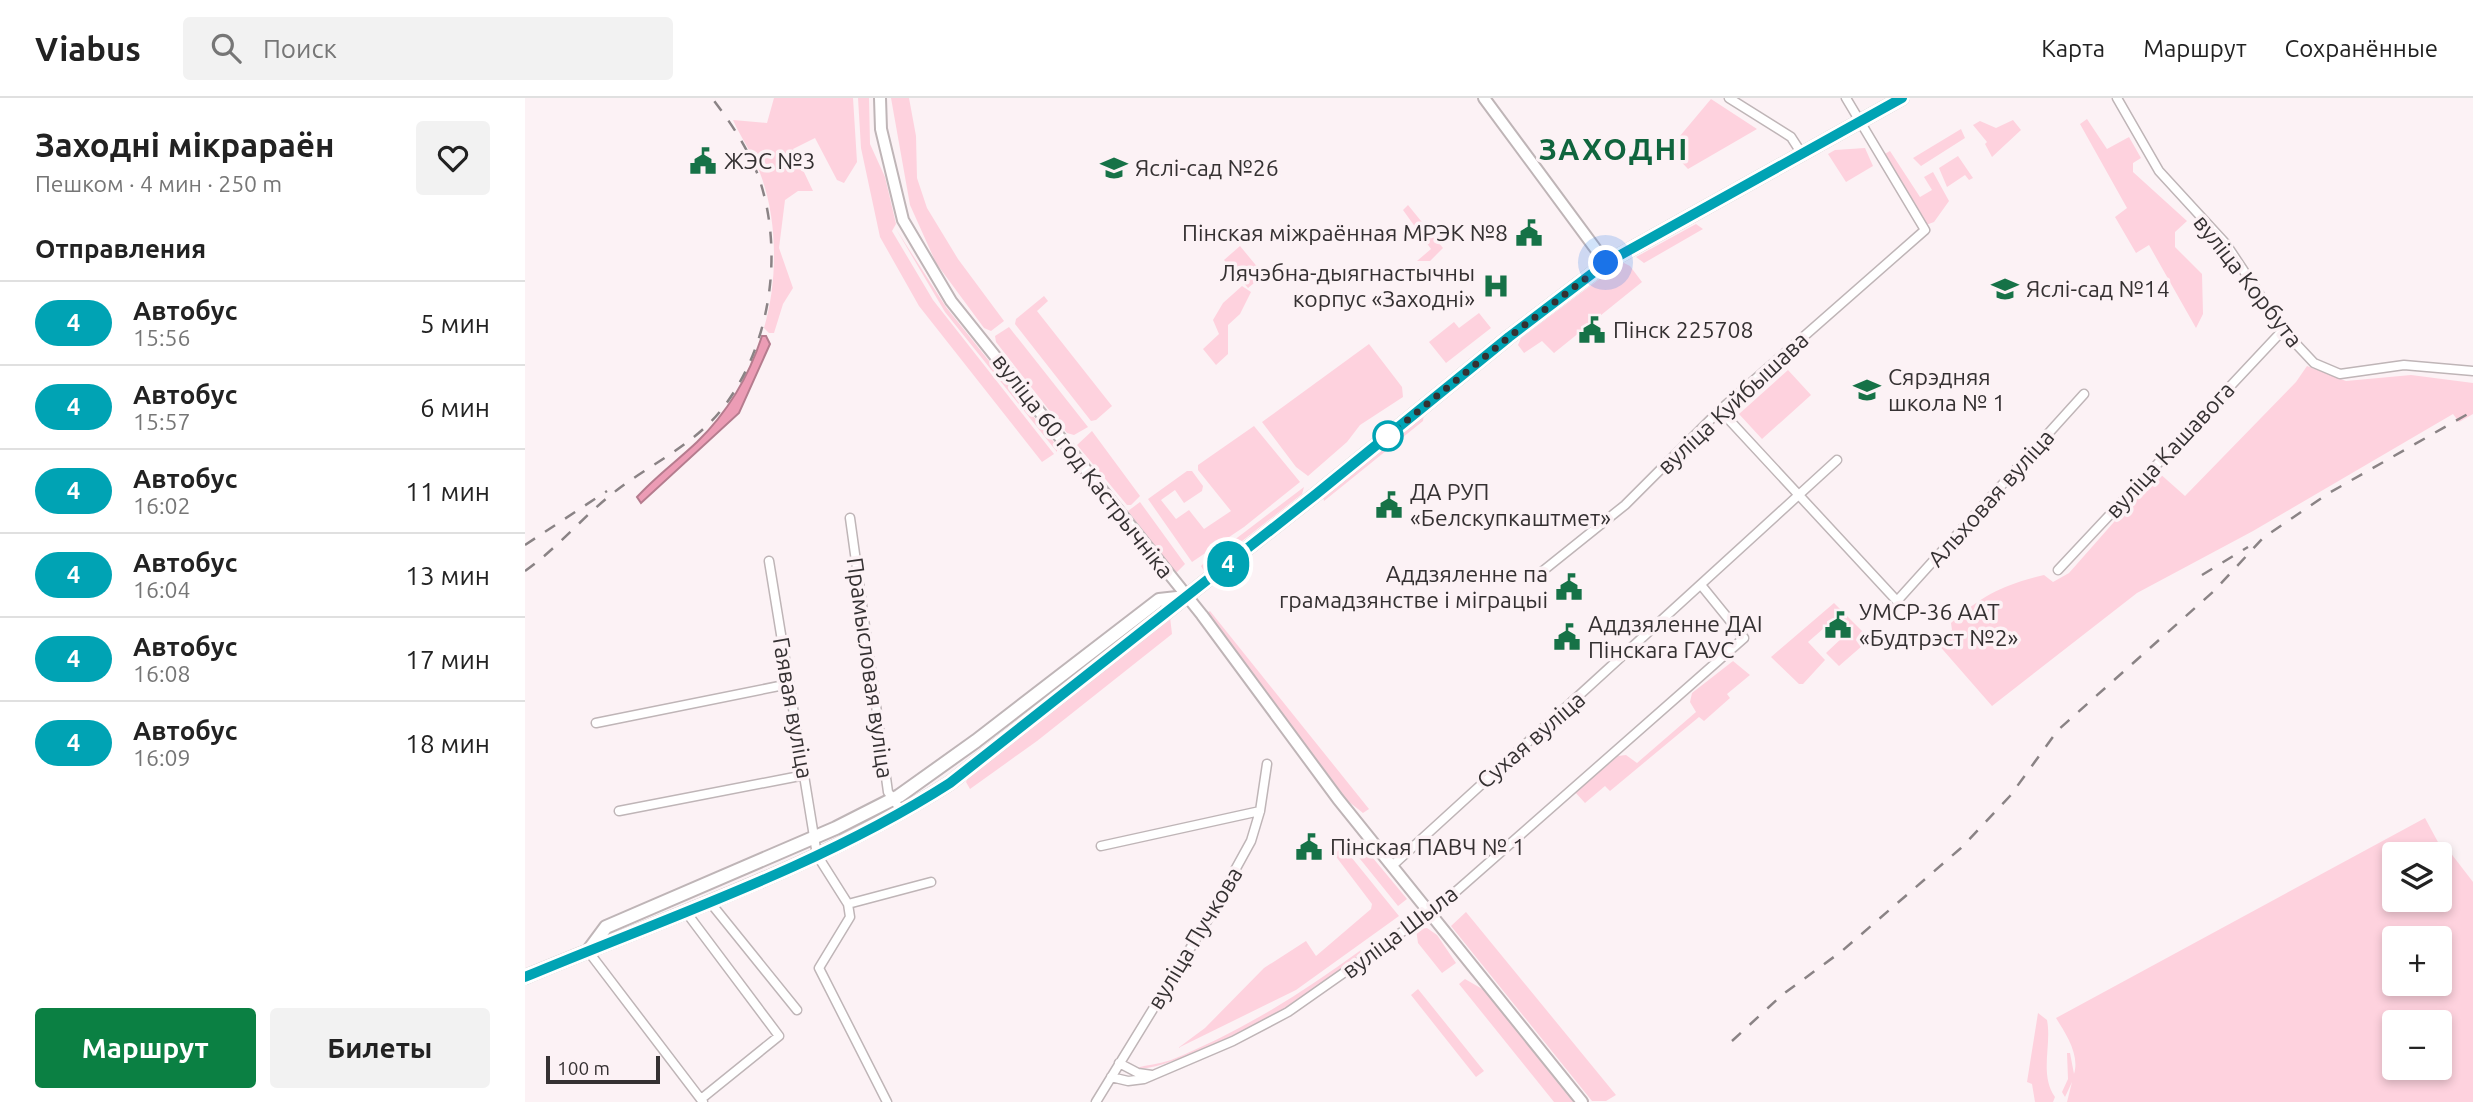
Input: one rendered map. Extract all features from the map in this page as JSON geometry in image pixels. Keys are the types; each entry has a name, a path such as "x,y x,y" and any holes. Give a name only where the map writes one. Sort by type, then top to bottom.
{"main road":[{"path":"525,977 686,912 817,855 903,813 991,753 1509,337 1606,263 1902,98"},
{"path":"589,951 606,927 814,838 893,799 976,741 1160,600 1187,597"}],"street":[{"name":"вуліца 60 год Кастрычніка","path":"880,98 881,129 903,220 951,300 1187,597 1392,866 1582,1102"},
{"path":"1483,98 1606,263"},
{"path":"1728,98 1791,137 1801,154"},
{"path":"1846,98 1858,122"},
{"name":"вуліца Корбута","path":"2117,98 2159,171 2226,244 2283,330 2314,363 2340,374 2404,365 2473,372"},
{"name":"вуліца Куйбышава","path":"1539,574 1625,505 1720,410 1925,230 1858,122"},
{"name":"вуліца Кашавога","path":"2058,570 2283,330"},
{"name":"Альховая вуліца","path":"1797,495 1898,601 2084,394"},
{"path":"1720,410 1797,495"},
{"name":"Сухая вуліца","path":"1392,866 1837,460"},
{"name":"Прамысловая вуліца","path":"850,518 888,792 903,813"},
{"name":"Гаявая вуліца","path":"769,561 817,855"},
{"name":"вуліца Шыла","path":"1111,1077 1128,1081 1155,1074 1233,1041 1288,1012 1430,911 1744,638 1701,585"},
{"path":"596,723 789,684"},
{"name":"вуліца Пучкова","path":"1096,1102 1231,879 1251,841 1260,811 1267,764"},
{"path":"619,811 805,775"},
{"path":"1101,846 1260,811"},
{"path":"817,855 848,904 850,917 819,968 887,1102"},
{"path":"848,904 931,882"},
{"path":"709,901 797,1010"},
{"path":"589,951 702,1101 779,1036 686,912"},
{"path":"1119,1063 1138,1073 1155,1074"}],"shaded area":[{"path":"774,98 853,98 857,162 844,183 837,180 815,138 793,149 813,191 798,191 785,200 779,248 793,288 783,304 774,333 769,333 764,328 774,270 770,210 757,166 733,120 767,123"},
{"path":"858,98 869,98 870,144 885,177 896,224 892,231 933,300 1054,454 1042,462 919,306 880,237 861,148"},
{"path":"891,98 909,98 916,136 917,178 927,208 958,259 1004,321 991,331 984,328 936,263 910,205"},
{"path":"1711,99 1757,129 1688,169 1669,149"},
{"path":"2087,119 2107,149 2129,137 2141,158 2133,163 2133,172 2187,221 2175,232 2175,247 2202,274 2203,314 2196,328 2149,245 2136,253 2115,217 2127,208 2080,124"},
{"path":"2013,120 2021,130 1992,157 1985,144 1987,142 1973,125 1980,121 1996,128"},
{"path":"1961,129 1965,138 1921,166 1913,158"},
{"path":"1865,148 1873,166 1846,182 1828,154 1835,150"},
{"path":"1890,151 1920,197 1932,190 1924,177 1933,172 1949,201 1934,222 1926,225 1883,155"},
{"path":"1958,156 1973,178 1969,180 1965,175 1947,187 1939,168"},
{"path":"1408,205 1443,248 1430,261 1417,261 1431,249 1403,210"},
{"path":"1696,224 1703,229 1644,263 1636,257"},
{"path":"896,229 946,307 1057,446 1057,452 945,312"},
{"path":"1240,246 1264,275 1248,288 1224,260"},
{"path":"1624,263 1630,266 1642,282 1554,353 1542,341 1524,353 1518,345 1521,338"},
{"path":"1242,286 1251,292 1240,314 1228,325 1228,354 1216,365 1203,349 1219,334 1213,320 1223,303"},
{"path":"1044,296 1048,301 1037,311 1112,406 1096,420 1091,421 1015,324 1016,319"},
{"path":"1479,313 1491,328 1446,363 1429,342 1454,322 1459,328"},
{"path":"1009,327 1088,427 1074,435 1067,433 996,342 995,336"},
{"path":"762,336 766,336 770,344 739,413 641,503 637,497 697,442 728,406 751,365"},
{"path":"1369,344 1402,387 1403,397 1360,425 1347,442 1308,476 1296,467 1262,422"},
{"path":"2307,366 2346,381 2411,375 2473,383 2473,414 2459,422 2453,414 2253,531 2137,593 1992,706 1937,643 1952,630 1951,623 1973,605 2005,587 2044,575 2053,582 2069,573 2158,472 2185,496 2296,382"},
{"path":"1788,370 1811,395 1762,439 1739,414"},
{"path":"1424,413 1423,421 1324,501 1323,496"},
{"path":"1254,426 1300,482 1244,527 1192,562 1148,499 1187,471 1192,471 1203,486 1202,491 1184,503 1175,490 1161,500 1176,519 1189,510 1204,529 1231,511 1198,470 1198,465"},
{"path":"1092,431 1140,496 1131,505 1127,505 1077,445"},
{"path":"1304,487 1302,494 1204,571 1201,566 1204,563"},
{"path":"1140,502 1185,564 1176,573 1128,511"},
{"path":"1834,603 1870,639 1839,666 1826,653 1844,636 1841,632 1848,626 1839,615 1808,642 1825,660 1803,684 1799,684 1771,657"},
{"path":"1210,611 1369,809 1363,813 1348,801 1207,613"},
{"path":"1170,617 1172,634 1037,741 970,789 966,782 968,778"},
{"path":"1733,661 1750,675 1727,694 1730,698 1704,721 1699,717 1610,791 1605,786 1585,803 1575,792 1618,756 1626,755 1637,763 1696,712 1690,702 1692,693"},
{"path":"2425,818 2438,842 2382,842 2382,912 2452,912 2452,855 2473,882 2473,1102 2067,1102 2072,1082 2065,1097 2062,1092 2068,1079 2067,1053 2070,1053 2074,1074 2075,1059 2056,1018"},
{"path":"1358,840 1407,899 1398,906 1348,844"},
{"path":"1343,847 1399,916 1296,990 1178,1048 1205,1028 1264,968 1306,941 1316,956 1371,909 1372,904 1334,854"},
{"path":"1466,912 1616,1095 1606,1101 1592,1101 1451,926"},
{"path":"1427,928 1437,935 1456,963 1442,973 1418,943 1416,929"},
{"path":"1361,950 1351,963 1328,981 1258,1023 1184,1057 1155,1066 1137,1068 1171,1060 1246,1024 1293,997"},
{"path":"1465,979 1484,990 1573,1102 1554,1102 1459,984"},
{"path":"1418,989 1484,1071 1476,1077 1411,995"},
{"path":"2038,1013 2047,1020 2047,1069 2050,1088 2055,1097 2053,1102 2035,1102 2032,1084 2027,1082"}],"railway":[{"path":"525,571 617,490 699,433 722,409 752,358 768,300 771,239 767,210 751,159 712,98"},
{"path":"1732,1041 1782,995 1842,951 1961,848 2010,796 2058,730 2214,591 2263,538 2329,493 2473,411"},
{"path":"525,545 607,491"},
{"path":"2202,575 2248,547"}],"bus line":[{"name":"4","path":"525,977 686,912 849,841 903,813 950,783 1315,495 1509,337 1606,263 1902,98"}],"place":[{"name":"ЖЭС №3","path":"703,161"},
{"name":"Яслі-сад №26","path":"1114,168"},
{"name":"Пінская міжраённая МРЭК №8","path":"1529,233"},
{"name":"Лячэбна-дыягнастычны корпус «Заходні»","path":"1496,286"},
{"name":"Яслі-сад №14","path":"2005,289"},
{"name":"Пінск 225708","path":"1592,330"},
{"name":"Сярэдняя школа № 1","path":"1867,390"},
{"name":"ДА РУП «Белскупкаштмет»","path":"1389,505"},
{"name":"Аддзяленне па грамадзянстве і міграцыі","path":"1569,587"},
{"name":"УМСР-36 ААТ «Будтрэст №2»","path":"1838,625"},
{"name":"Аддзяленне ДАІ Пінскага ГАУС","path":"1567,637"},
{"name":"Пінская ПАВЧ № 1","path":"1309,847"}],"district":[{"name":"ЗАХОДНІ","path":"1614,150"}],"route":[{"path":"1388,436 1509,337 1606,263"}]}
